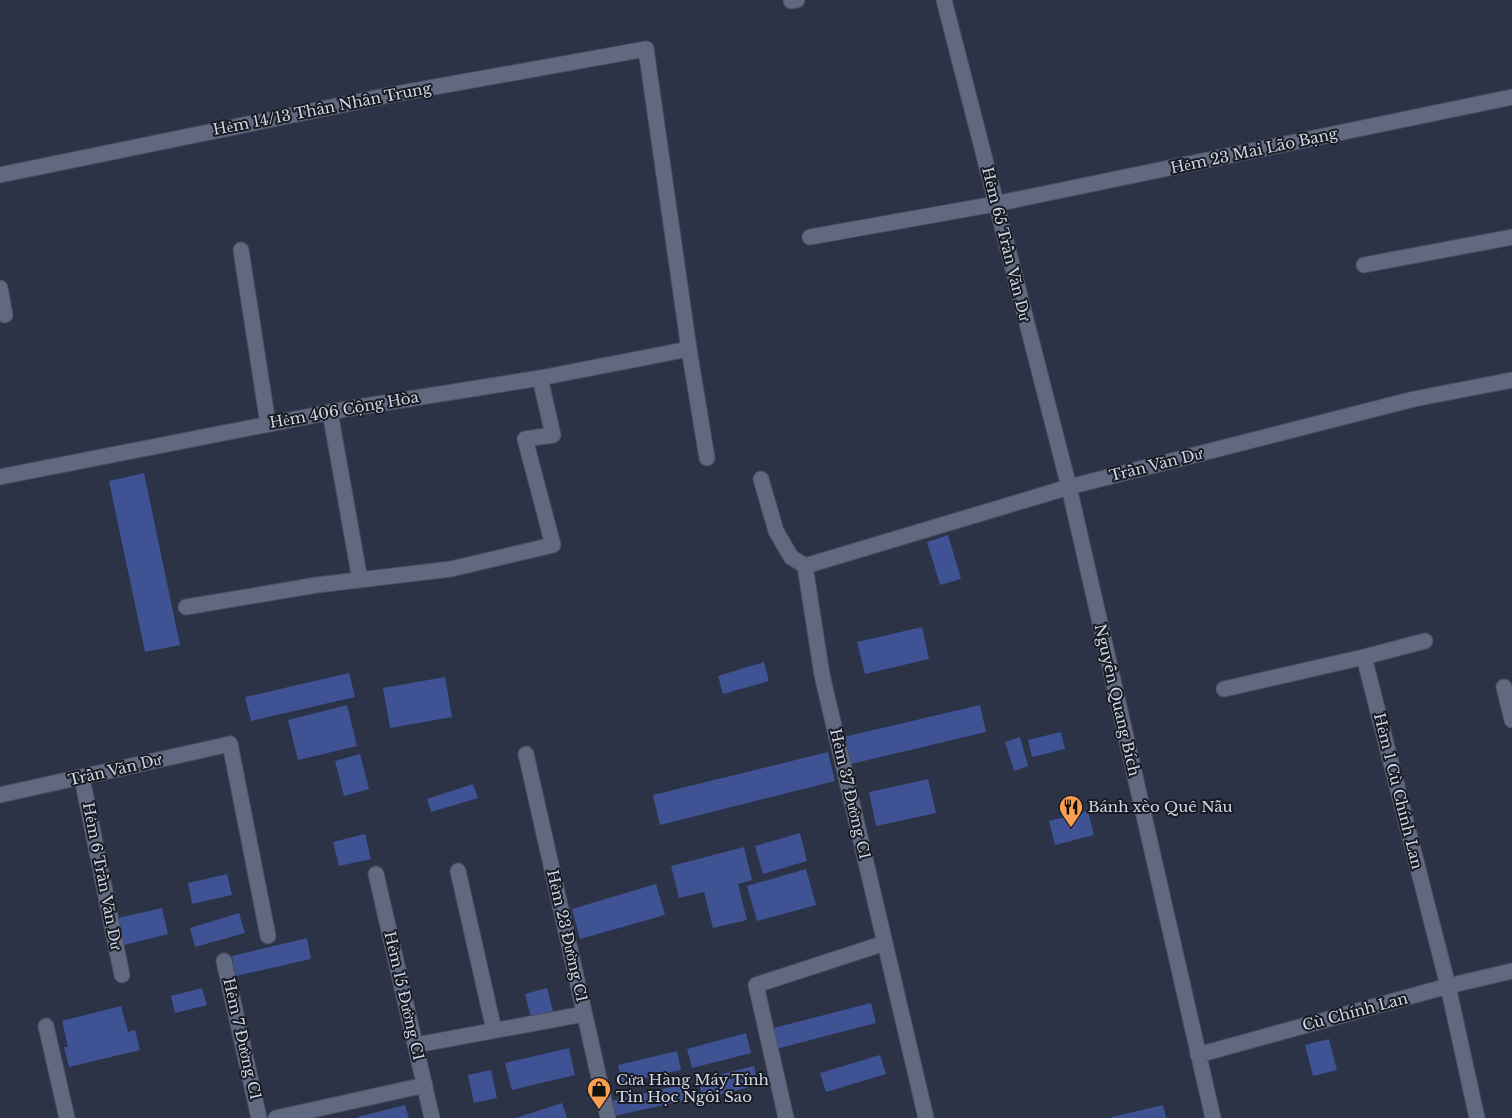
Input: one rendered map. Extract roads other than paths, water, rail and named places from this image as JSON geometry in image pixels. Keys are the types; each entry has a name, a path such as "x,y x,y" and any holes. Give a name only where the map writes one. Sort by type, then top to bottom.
{"street":[{"name":"Hẻm 65 Trần Văn Dư","path":"944,0 1069,487"},
{"name":"Hẻm 14/13 Thân Nhân Trung","path":"0,175 390,95 646,50 689,349"},
{"name":"Hẻm 23 Mai Lão Bạng","path":"810,237 995,204 1512,97"},
{"path":"1364,265 1512,237"},
{"path":"241,250 268,424"},
{"path":"0,288 5,315"},
{"name":"Hẻm 406 Cộng Hòa","path":"0,477 330,412 540,378 689,349"},
{"path":"689,349 707,458"},
{"path":"186,607 317,585 451,569 554,544 525,439 552,435 540,378"},
{"name":"Trần Văn Dư","path":"805,566 1069,487 1414,399 1512,380"},
{"path":"330,412 360,580"},
{"path":"761,479 776,531 791,557 805,566"},
{"name":"Nguyễn Quang Bích","path":"1069,487 1213,1118"},
{"name":"Hẻm 37 Đường C1","path":"805,566 822,674 926,1118"},
{"path":"1224,689 1364,657 1425,640"},
{"name":"Hẻm 1 Cù Chính Lan","path":"1364,657 1448,986 1477,1118"},
{"path":"1504,687 1512,720"},
{"name":"Trần Văn Dư","path":"0,796 230,744 268,936"},
{"name":"Hẻm 23 Đường C1","path":"526,754 608,1118"},
{"name":"Hẻm 6 Trần Văn Dư","path":"82,778 122,975"},
{"path":"458,871 494,1030"},
{"name":"Hẻm 15 Đường C1","path":"376,874 432,1118"},
{"path":"786,1118 756,985 886,943"},
{"name":"Hẻm 7 Đường C1","path":"224,961 259,1118"},
{"name":"Cù Chính Lan","path":"1198,1055 1512,970"},
{"path":"416,1045 584,1014"},
{"path":"46,1026 67,1118"},
{"path":"276,1118 425,1085"}],"place":[{"name":"Bánh xèo Quê Nẫu","path":"1071,828"},
{"name":"Cửa Hàng Máy Tính Tin Học Ngôi Sao","path":"599,1110"}]}
